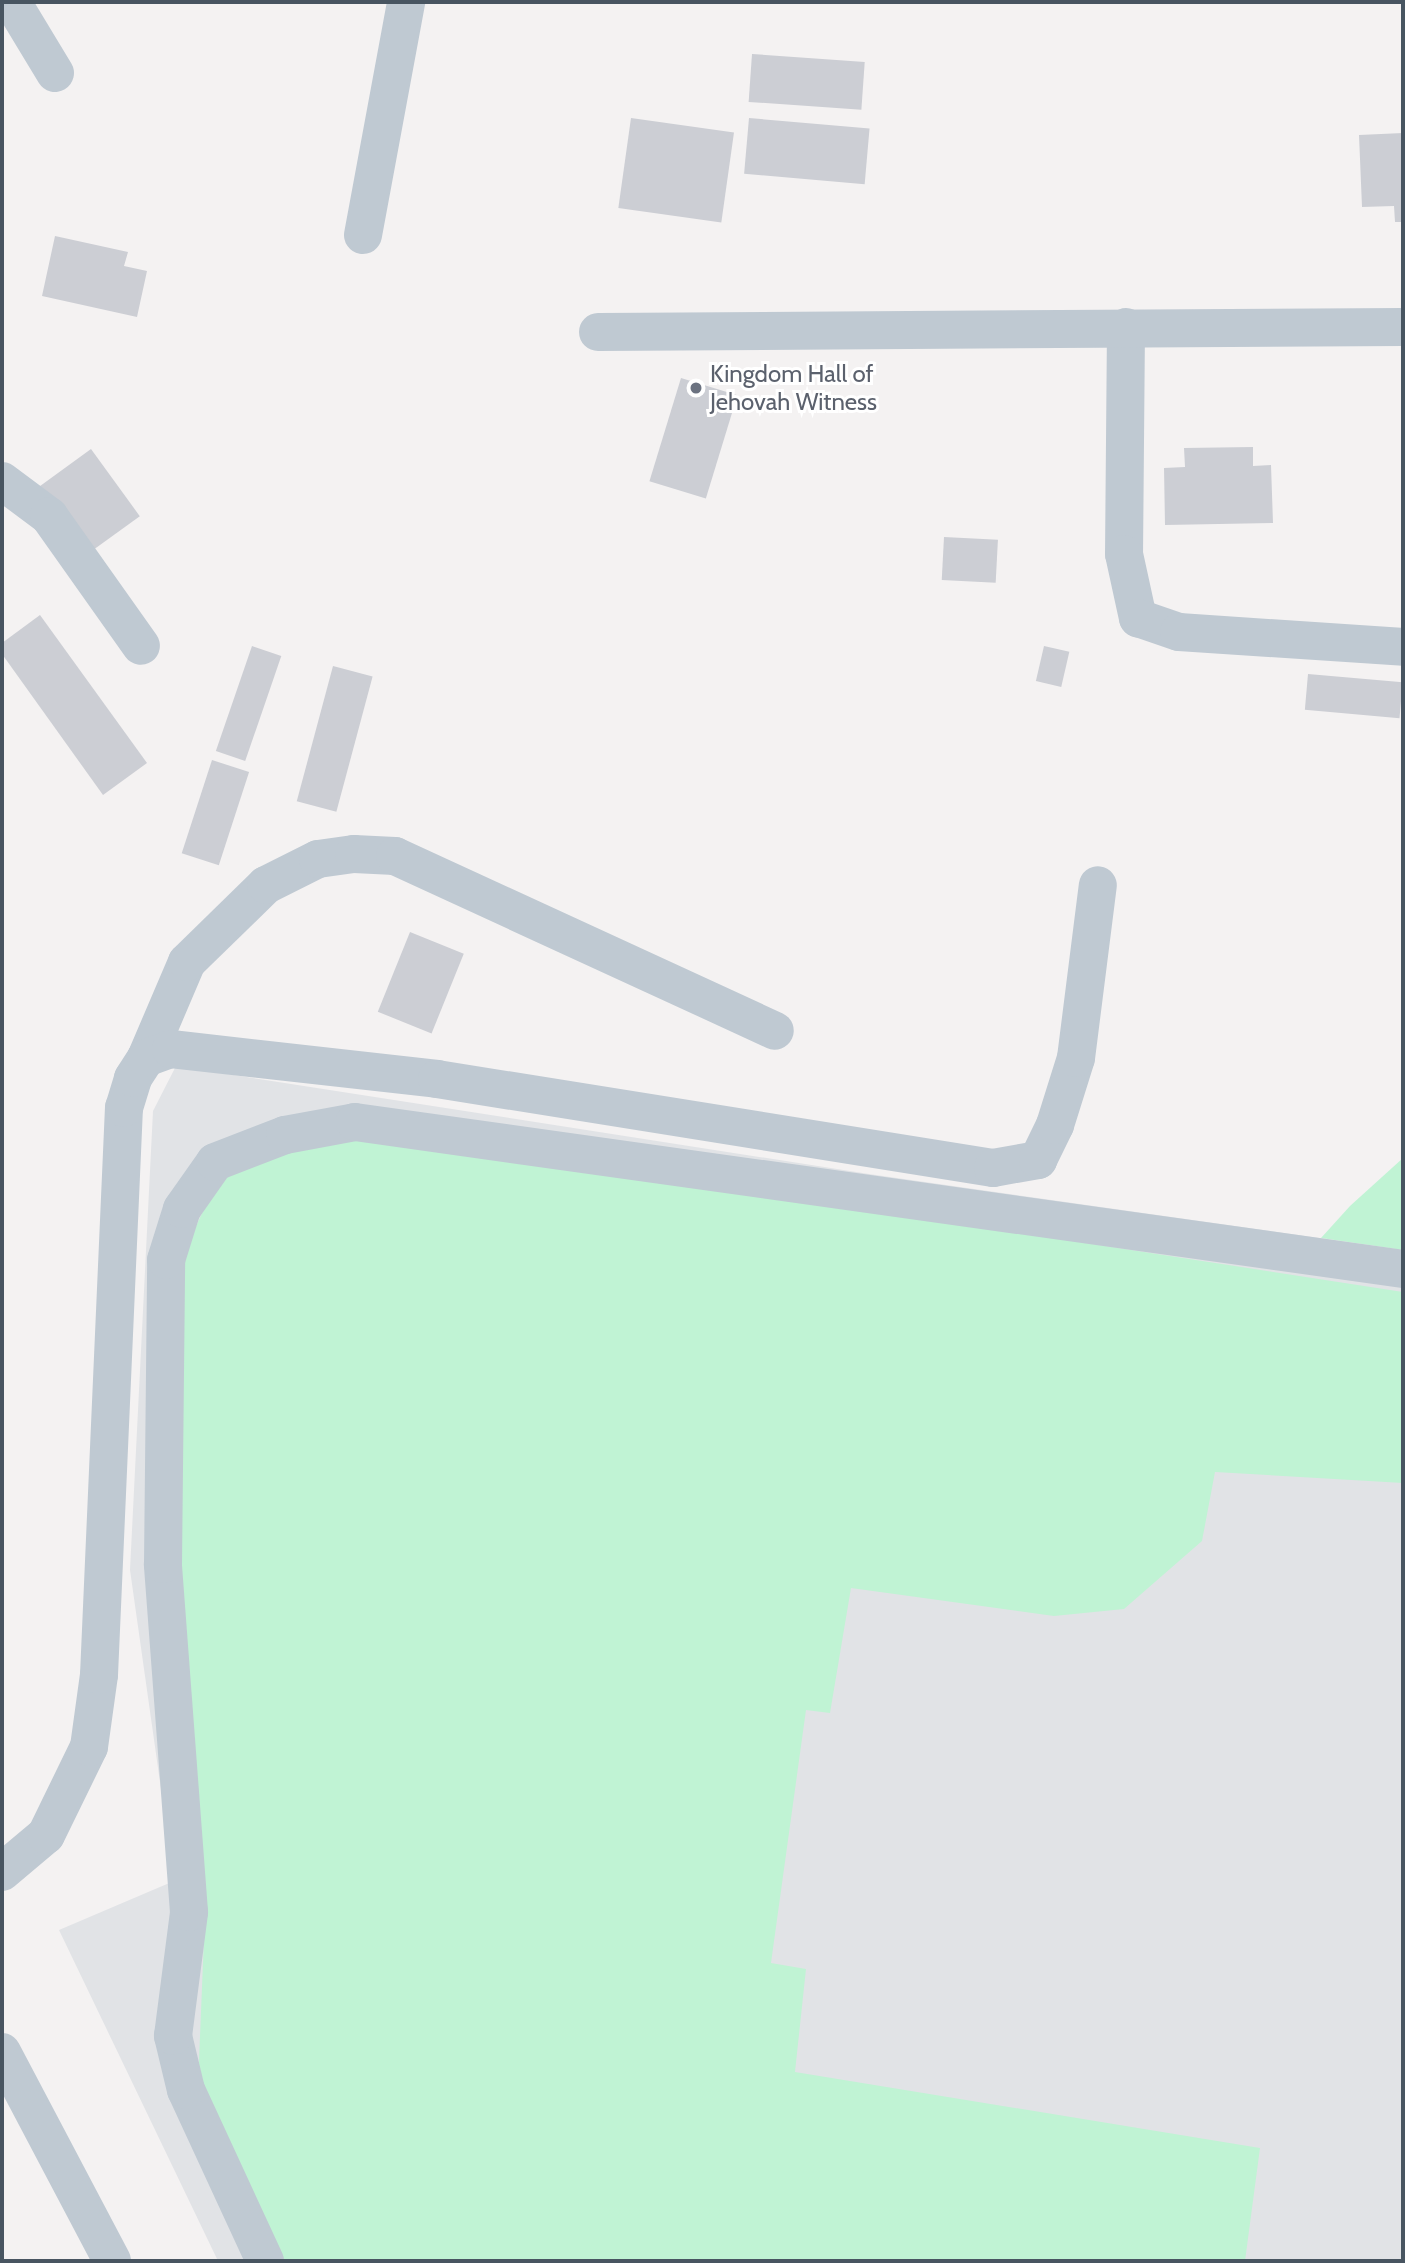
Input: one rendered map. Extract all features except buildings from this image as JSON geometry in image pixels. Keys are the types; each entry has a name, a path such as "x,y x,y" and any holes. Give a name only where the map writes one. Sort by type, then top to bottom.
{"street":[{"path":"12,2 55,73"},
{"path":"363,235 406,2"},
{"path":"1126,327 1124,554 1138,618 1180,632 1403,647"},
{"path":"598,332 1403,327"},
{"path":"2,481 49,516 141,646"},
{"path":"2,1872 46,1835 89,1747 99,1675 124,1108 133,1078 146,1058 187,962 266,885 318,859 354,854 396,856 775,1031"},
{"path":"146,1058 171,1049 437,1079 993,1168 1038,1160 1055,1125 1076,1058 1098,885"},
{"path":"265,2261 186,2090 173,2035 189,1912 163,1564 166,1260 182,1209 215,1163 285,1135 355,1122 1403,1269"},
{"path":"2,2052 112,2261"}],"shaded area":[{"path":"176,1066 869,1174 1403,1250 1403,2261 218,2261 59,1930 174,1881 130,1570 153,1111"}],"green space":[{"path":"346,1133 424,1141 1403,1292 1403,1483 1215,1472 1202,1541 1124,1609 1054,1616 851,1588 830,1713 806,1710 771,1963 806,1969 795,2072 1260,2148 1245,2261 277,2261 198,2085 206,1889 170,1531 175,1272 215,1185 276,1146"},
{"path":"1403,1158 1403,1250 1321,1238 1350,1206"}],"place":[{"name":"Kingdom Hall of Jehovah Witness","path":"696,388"}]}
